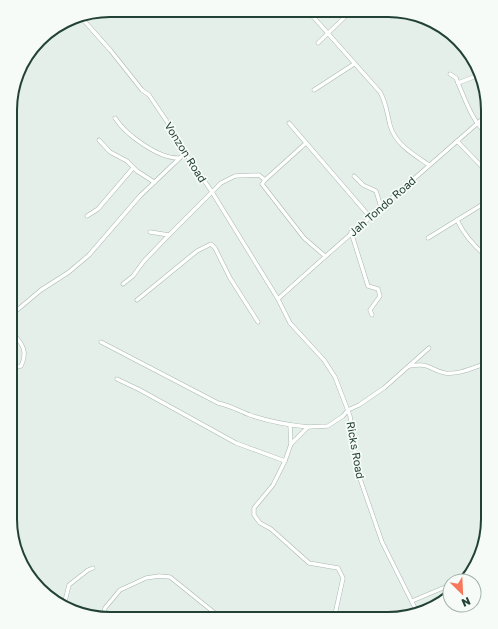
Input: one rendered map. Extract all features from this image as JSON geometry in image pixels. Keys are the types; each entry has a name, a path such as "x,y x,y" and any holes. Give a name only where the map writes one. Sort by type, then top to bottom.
{"street":[{"path":"313,17 384,98 390,126 397,141 429,165"},
{"path":"318,43 345,17"},
{"name":"Vonzon Road","path":"84,21 142,90 149,95 172,129 184,153 212,192 278,299"},
{"path":"314,90 354,64"},
{"path":"450,74 456,78 481,128"},
{"path":"458,83 475,77"},
{"path":"114,118 122,128 146,146 170,158 178,158"},
{"name":"Jah Tondo Road","path":"278,299 351,232 481,120"},
{"path":"289,123 370,216"},
{"path":"99,140 110,152 127,161 133,168 154,182"},
{"path":"457,142 481,165"},
{"path":"306,143 262,184 289,216 304,238 325,256"},
{"path":"17,310 41,290 69,272 88,255 154,182 184,153"},
{"path":"87,216 98,209 133,168"},
{"path":"123,284 133,276 144,261 221,183 235,176 258,175 265,180"},
{"path":"354,176 363,185 376,191 381,207"},
{"path":"428,238 481,205"},
{"path":"457,220 461,228 481,252"},
{"path":"150,232 169,235"},
{"path":"351,232 368,286 378,289 380,296 370,310 372,315"},
{"path":"137,300 197,252 211,244 215,248 230,278 258,322"},
{"name":"Ricks Road","path":"278,299 290,323 324,360 335,377 348,410 355,444 358,473 382,542 415,608"},
{"path":"17,337 22,343 24,352 21,366 17,367"},
{"path":"101,342 206,398 250,415 290,425 308,427 328,426 343,416 348,410 366,401 429,348"},
{"path":"409,366 422,364 444,373 451,373 463,372 481,366"},
{"path":"118,379 236,443 284,461"},
{"path":"290,425 291,444"},
{"path":"308,427 291,444 273,485 254,508 254,515 260,523 271,529 282,541 309,563 338,568 342,573 343,578 336,612"},
{"path":"65,600 69,585 88,570 93,568"},
{"path":"104,612 105,608 120,590 146,578 159,576 170,577 214,612"},
{"path":"412,601 442,588"}]}
